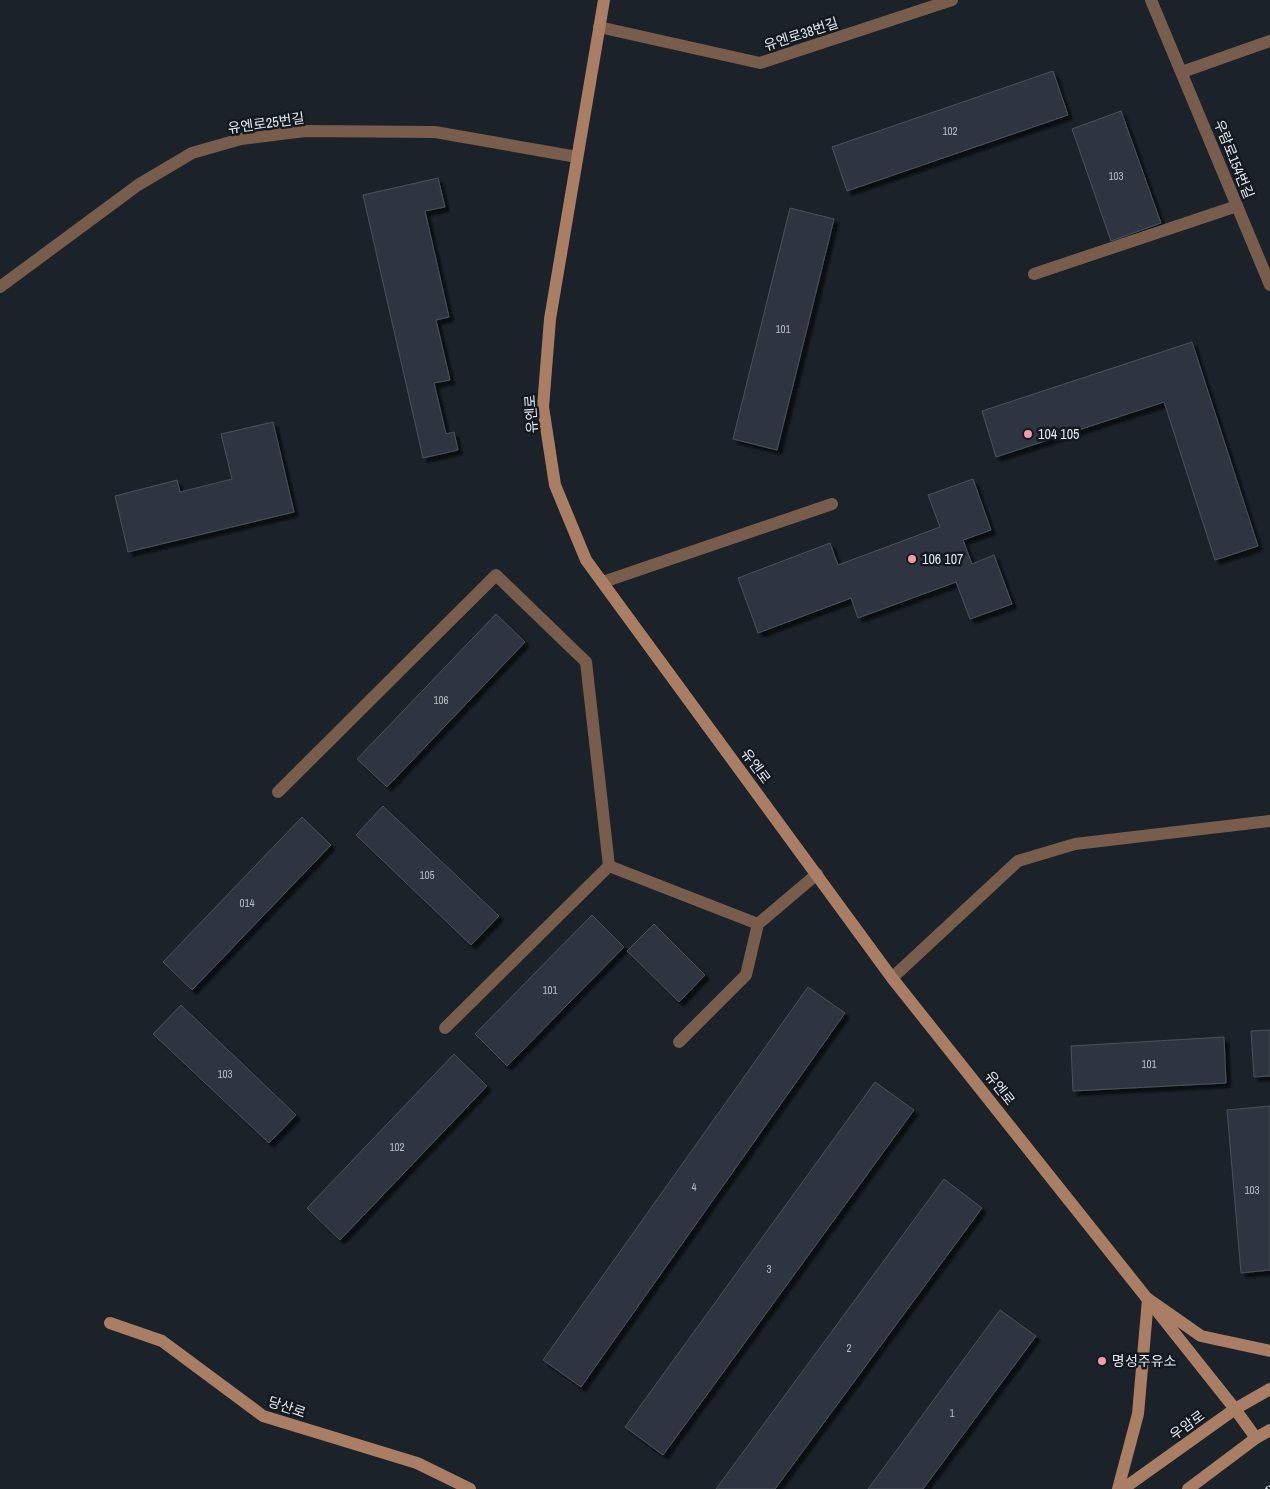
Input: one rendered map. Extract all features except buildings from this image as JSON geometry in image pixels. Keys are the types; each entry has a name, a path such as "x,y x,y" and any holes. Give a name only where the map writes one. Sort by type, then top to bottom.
{"main road":[{"name":"유엔로","path":"604,0 550,319 543,407 555,485 586,560 892,978 1148,1299 1256,1438"},
{"path":"1118,1489 1138,1414 1148,1299 1202,1336 1270,1351"},
{"name":"당산로","path":"110,1323 162,1341 263,1416 417,1463 470,1489"},
{"name":"우암로","path":"1123,1489 1235,1409 1270,1388"},
{"path":"1188,1489 1256,1438 1270,1430"}],"street":[{"name":"유엔로38번길","path":"599,27 760,63 952,0"},
{"path":"1151,0 1182,72 1270,41"},
{"name":"우람로154번길","path":"1182,72 1270,285"},
{"name":"유엔로25번길","path":"0,287 138,185 192,153 241,139 305,131 435,132 577,157"},
{"path":"1034,274 1238,206"},
{"path":"603,582 832,504"},
{"path":"278,792 496,575 586,662 609,866"},
{"path":"892,978 1018,861 1075,844 1270,821"},
{"path":"609,866 758,924"},
{"path":"445,1028 609,866"},
{"path":"679,1042 746,975 758,924 817,874"}],"place":[{"name":"104 105","path":"1028,434"},
{"name":"106 107","path":"912,559"},
{"name":"명성주유소","path":"1102,1361"}]}
